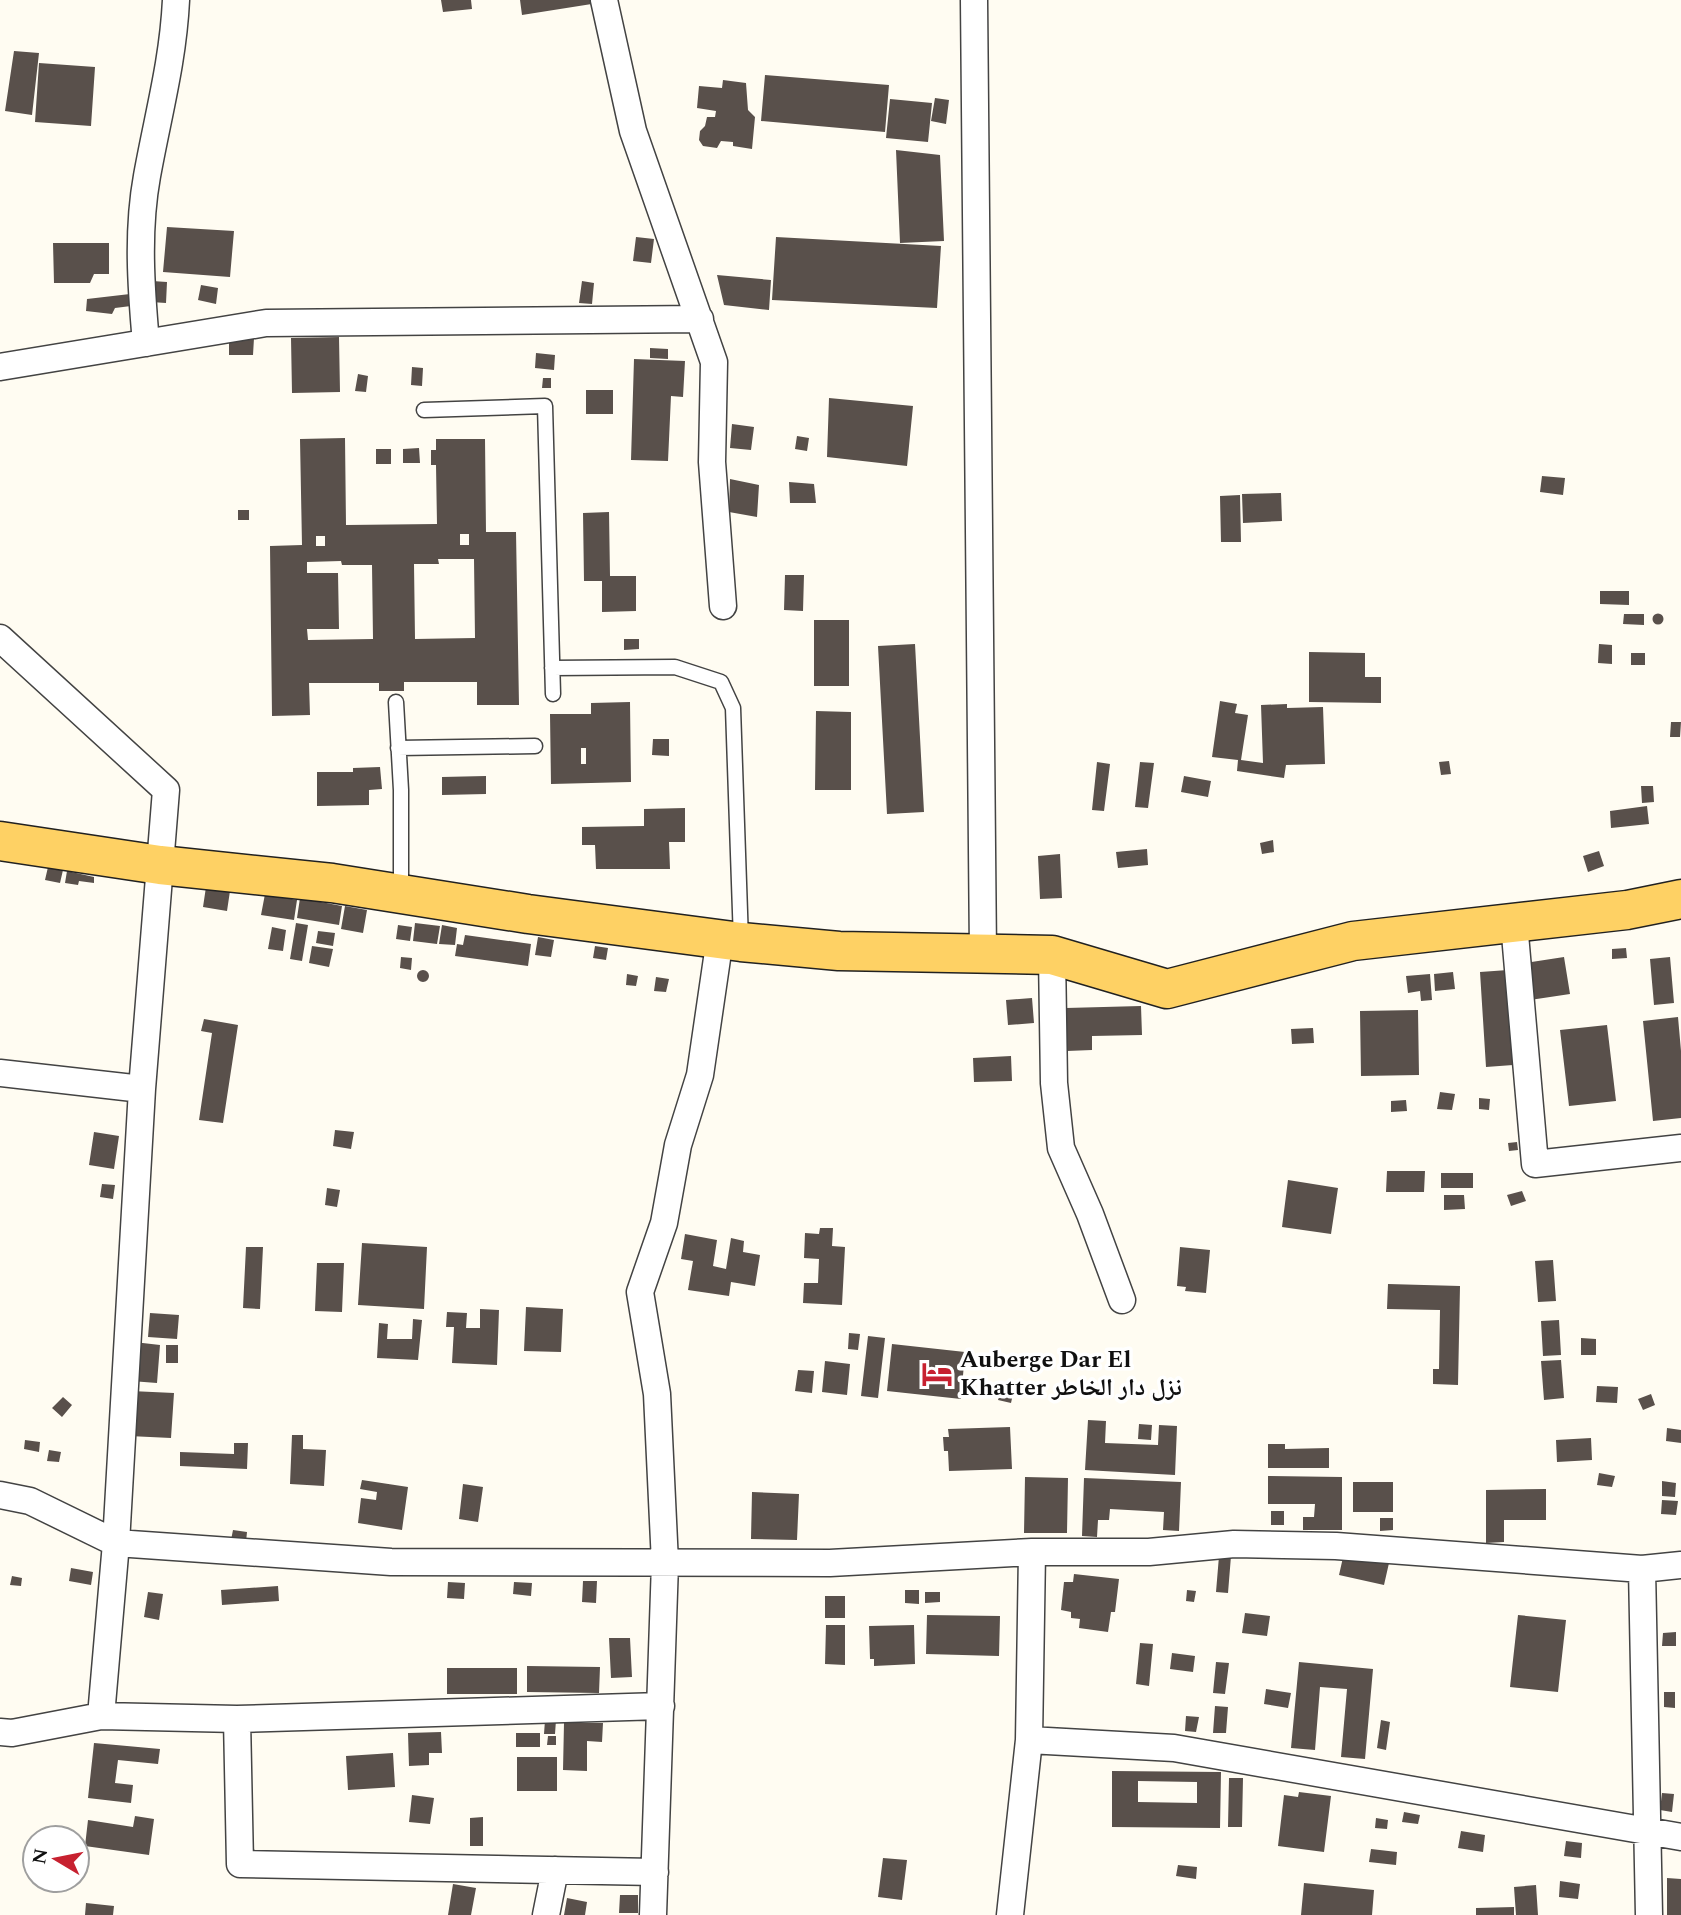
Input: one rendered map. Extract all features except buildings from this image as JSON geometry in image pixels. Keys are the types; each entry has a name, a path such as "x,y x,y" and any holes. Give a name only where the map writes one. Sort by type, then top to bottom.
{"main road":[{"path":"0,841 160,864 332,883 623,928 731,940 839,951 1052,956 1167,989 1353,941 1627,910 1681,899"}],"street":[{"path":"146,343 141,284 144,203 171,62 176,0"},
{"path":"604,0 633,131 714,362 712,462 723,606"},
{"path":"974,0 982,954"},
{"path":"0,367 266,323 699,319"},
{"path":"0,638 166,790 142,1089 116,1543 101,1716"},
{"path":"1514,923 1535,1164 1681,1148"},
{"path":"653,1915 665,1563 657,1394 640,1292 664,1223 678,1145 700,1075 731,940"},
{"path":"1052,956 1054,1083 1061,1147 1090,1214 1122,1300"},
{"path":"0,1073 142,1089"},
{"path":"0,1495 30,1501 116,1543 391,1562 830,1563 1032,1552 1149,1552 1234,1544 1336,1546 1642,1569 1681,1565"},
{"path":"1010,1915 1029,1740 1032,1552"},
{"path":"1642,1569 1649,1915"},
{"path":"0,1732 12,1733 101,1716 237,1718 660,1706"},
{"path":"237,1718 240,1864 655,1872"},
{"path":"1029,1740 1174,1748 1681,1837"},
{"path":"546,1915 555,1870"}],"lane":[{"path":"424,410 545,406 553,694"},
{"path":"552,668 675,667 721,682 733,708 731,940"},
{"path":"396,702 401,790 401,894"},
{"path":"397,748 535,746"}],"place":[{"name":"Auberge Dar El Khatter نزل دار الخاطر","path":"937,1374"}]}
